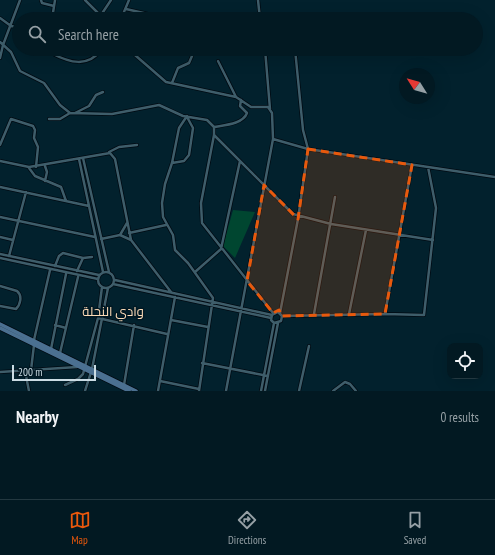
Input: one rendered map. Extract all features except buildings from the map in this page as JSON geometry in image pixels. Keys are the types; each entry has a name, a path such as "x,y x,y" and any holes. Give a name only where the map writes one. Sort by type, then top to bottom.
{"main road":[{"path":"0,324 78,367 85,368"},
{"path":"0,328 51,349 125,389 136,391"}],"street":[{"path":"15,12 20,0"},
{"path":"41,0 42,3 54,6"},
{"path":"53,12 55,0"},
{"path":"85,0 98,12"},
{"path":"103,12 111,0"},
{"path":"124,12 129,0"},
{"path":"258,0 259,12"},
{"path":"126,9 139,12"},
{"path":"0,18 10,26"},
{"path":"0,58 12,21"},
{"path":"0,42 12,54"},
{"path":"14,56 20,72 44,83 60,105 70,113"},
{"path":"58,56 71,62 84,62 97,56"},
{"path":"136,56 156,75 172,84 236,97 251,107 268,107 270,109"},
{"path":"172,84 178,68 189,63 192,56"},
{"path":"226,391 273,140 273,125 270,109 266,56"},
{"path":"282,316 280,313 298,217 308,149 303,130 296,56"},
{"path":"218,61 236,97"},
{"path":"74,113 89,106 96,94 103,92"},
{"path":"49,119 60,118 70,113 112,114 159,106 187,117 202,118 214,127 236,122 245,117 247,113 240,106 241,100"},
{"path":"160,381 199,390 202,363 213,304 212,296 195,272 175,250 173,235 164,220 162,203 165,184 172,163 178,132 187,117"},
{"path":"172,163 184,161 189,155 193,128 187,117"},
{"path":"0,145 10,120 14,119 33,126 35,130 34,138 38,147 36,166"},
{"path":"214,127 214,135 201,203 201,217 204,227 272,315 274,323 265,391"},
{"path":"214,135 287,209 298,217 366,230 433,240"},
{"path":"273,140 308,149 495,177"},
{"path":"0,161 29,167 79,159 108,152 119,147 137,145"},
{"path":"108,152 115,160 131,240 171,292"},
{"path":"83,158 109,272 113,275 115,280"},
{"path":"79,159 104,272"},
{"path":"195,272 221,249 240,160"},
{"path":"45,165 47,172 45,181"},
{"path":"385,314 398,235 412,165"},
{"path":"29,167 35,176 61,187 66,201"},
{"path":"282,316 314,314 424,315 436,208 428,168"},
{"path":"0,187 93,206"},
{"path":"9,256 26,192"},
{"path":"314,314 335,197"},
{"path":"0,217 96,237"},
{"path":"120,236 127,223"},
{"path":"129,233 166,225"},
{"path":"349,314 366,230"},
{"path":"101,239 120,236 131,240"},
{"path":"0,237 13,240"},
{"path":"55,266 59,256 63,253 83,258 92,257"},
{"path":"0,254 99,275 104,272 109,272"},
{"path":"0,258 66,274 98,279"},
{"path":"77,271 83,258"},
{"path":"31,370 34,342 50,270"},
{"path":"88,278 89,273"},
{"path":"51,349 66,274"},
{"path":"65,385 78,379 85,368 98,318 102,287 98,279 99,275"},
{"path":"60,354 78,276"},
{"path":"115,280 171,292 240,312 272,315 280,313"},
{"path":"85,391 91,371 108,288 115,280"},
{"path":"113,284 272,315"},
{"path":"0,286 17,291 20,296 16,310 0,306"},
{"path":"102,287 108,288"},
{"path":"158,391 167,334 175,297"},
{"path":"261,391 263,375 278,323 281,321 282,316"},
{"path":"98,318 167,334"},
{"path":"171,320 208,327"},
{"path":"55,325 66,328"},
{"path":"125,389 134,326"},
{"path":"299,391 309,346"},
{"path":"202,363 268,376"},
{"path":"0,372 78,367"},
{"path":"25,371 29,391"},
{"path":"333,391 346,382 356,391"}],"highlighted area":[{"path":"308,149 412,165 385,314 282,316 279,310 273,313 247,281 264,185 298,219"}],"green space":[{"path":"233,210 255,212 235,258 223,246"}],"district":[{"name":"وادي النحلة","path":"113,311"}]}
